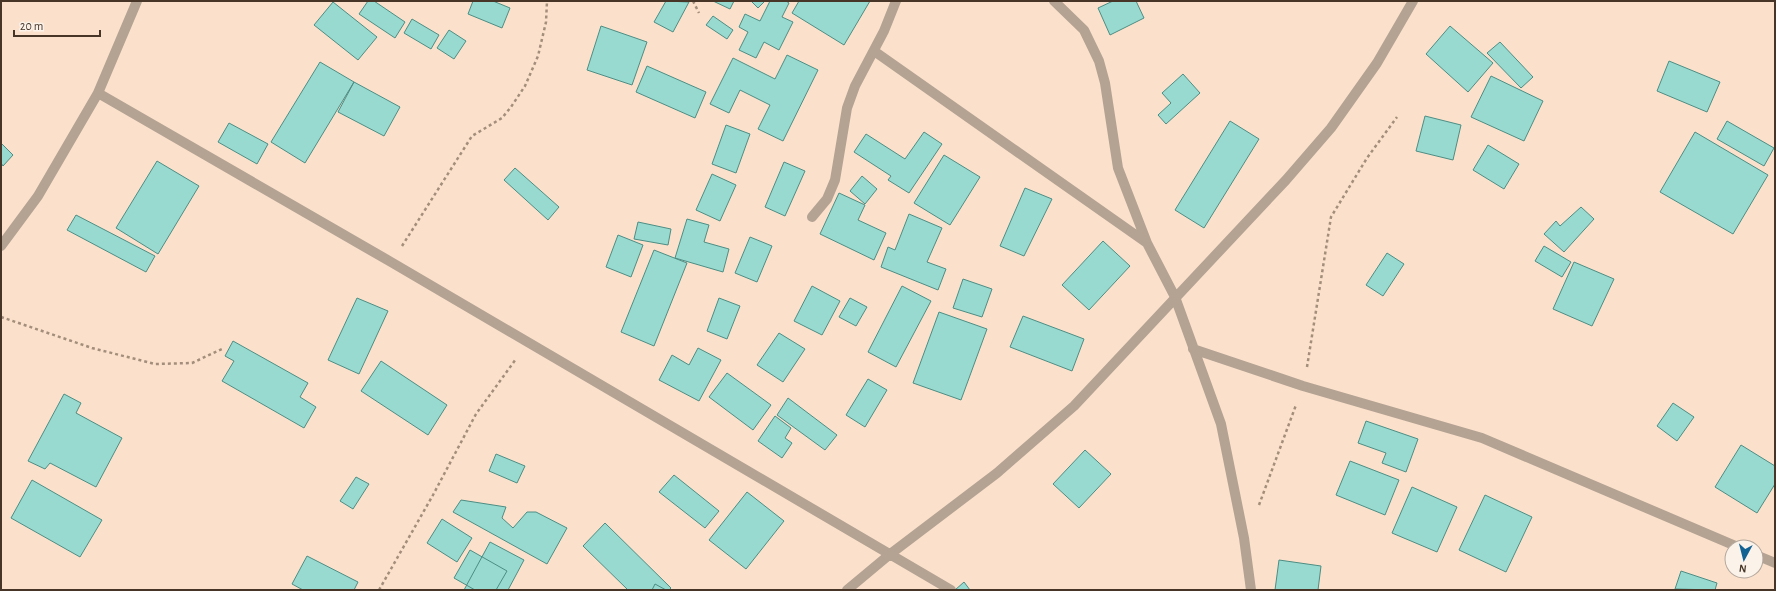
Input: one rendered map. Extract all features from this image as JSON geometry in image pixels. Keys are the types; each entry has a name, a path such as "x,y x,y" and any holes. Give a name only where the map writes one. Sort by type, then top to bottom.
{"street":[{"path":"1,246 38,196 98,93 137,1"},
{"path":"812,217 827,199 835,180 847,108 855,86 874,51 896,1"},
{"path":"1054,1 1084,30 1098,60 1105,83 1118,168 1147,243 1175,297 1221,424 1244,538 1251,590"},
{"path":"847,590 889,554 997,473 1074,406 1286,180 1331,128 1376,63 1413,1"},
{"path":"874,51 1147,243"},
{"path":"98,93 391,262 951,590"},
{"path":"1193,349 1303,386 1482,438 1724,541"},
{"path":"1764,558 1775,563"}],"path":[{"path":"391,262 472,136 502,118 525,86 538,56 546,22 546,1"},
{"path":"693,1 699,13"},
{"path":"1244,538 1263,494 1303,386 1331,218 1367,158 1397,117"},
{"path":"1,317 92,348 154,364 192,363 222,349"},
{"path":"379,590 476,414 528,342"}],"building":[{"path":"368,1 374,1 405,22 395,38 359,14"},
{"path":"473,1 493,1 510,8 502,28 468,14"},
{"path":"666,1 689,2 673,32 654,22"},
{"path":"713,1 734,1 730,9"},
{"path":"751,1 765,1 758,8"},
{"path":"770,1 786,1 789,3 782,17 793,22 779,50 764,42 756,58 739,50 748,32 739,27 745,14 760,21"},
{"path":"799,1 870,1 844,45 792,13"},
{"path":"1113,1 1136,1 1144,18 1110,35 1098,8"},
{"path":"333,2 377,37 358,60 314,25"},
{"path":"713,16 733,30 727,39 706,25"},
{"path":"412,19 439,35 431,49 404,33"},
{"path":"601,26 647,42 632,85 587,70"},
{"path":"1450,26 1493,63 1468,92 1426,54"},
{"path":"449,30 466,41 454,59 437,48"},
{"path":"1500,42 1533,77 1521,88 1487,53"},
{"path":"787,55 818,70 783,141 758,129 770,105 740,90 729,113 710,104 733,58 775,79"},
{"path":"1669,61 1720,82 1707,112 1657,91"},
{"path":"320,62 354,82 305,163 271,142"},
{"path":"647,66 706,92 695,118 636,92"},
{"path":"1183,74 1200,93 1166,124 1158,115 1171,103 1162,93"},
{"path":"1491,76 1543,101 1524,141 1471,117"},
{"path":"354,82 400,107 384,136 338,112"},
{"path":"1425,116 1461,125 1453,160 1416,151"},
{"path":"1230,121 1259,139 1204,228 1175,210"},
{"path":"1727,121 1774,148 1764,166 1717,139"},
{"path":"229,123 268,144 257,164 218,142"},
{"path":"726,125 750,134 736,173 712,164"},
{"path":"924,132 942,144 909,193 888,180 891,176 854,152 866,134 905,159"},
{"path":"1695,132 1768,175 1733,234 1660,192"},
{"path":"1,143 13,155 3,166 1,163"},
{"path":"1488,145 1519,164 1504,189 1473,170"},
{"path":"944,155 980,177 950,225 914,203"},
{"path":"157,161 199,186 158,254 116,228"},
{"path":"784,162 805,171 785,216 765,207"},
{"path":"515,168 559,207 548,220 504,180"},
{"path":"712,174 736,185 720,221 696,210"},
{"path":"862,176 877,189 865,204 850,191"},
{"path":"1025,188 1052,199 1024,256 1000,246"},
{"path":"839,193 865,205 858,220 886,233 874,260 820,234"},
{"path":"1581,207 1594,219 1564,252 1544,234 1556,221 1560,226"},
{"path":"909,214 942,228 927,262 946,269 938,290 881,267 888,247 895,250"},
{"path":"76,215 155,256 146,272 67,230"},
{"path":"687,219 709,225 704,242 729,249 723,272 675,258"},
{"path":"638,222 671,229 668,245 634,239"},
{"path":"618,235 643,245 631,277 606,267"},
{"path":"750,237 772,246 757,282 735,273"},
{"path":"1103,241 1130,266 1089,310 1062,285"},
{"path":"1544,246 1571,262 1562,277 1535,261"},
{"path":"654,250 687,263 654,346 621,332"},
{"path":"1387,253 1404,264 1383,296 1366,285"},
{"path":"1574,262 1614,279 1592,326 1553,309"},
{"path":"963,279 992,289 982,317 953,308"},
{"path":"812,286 840,301 822,335 794,321"},
{"path":"902,286 931,301 896,367 868,352"},
{"path":"357,298 388,311 359,374 328,360"},
{"path":"719,298 740,306 727,339 707,331"},
{"path":"850,298 867,307 856,326 839,317"},
{"path":"939,312 987,329 961,400 913,383"},
{"path":"1023,316 1084,339 1072,371 1010,347"},
{"path":"779,333 805,349 783,382 757,365"},
{"path":"233,341 308,383 300,397 316,407 304,428 222,381 234,361 225,356"},
{"path":"698,348 721,360 699,401 659,380 672,355 689,365"},
{"path":"381,361 447,405 428,435 361,391"},
{"path":"727,373 771,405 753,430 709,397"},
{"path":"868,379 887,390 865,427 846,415"},
{"path":"64,394 81,403 76,413 122,438 96,487 50,463 45,469 28,461"},
{"path":"788,398 837,435 825,450 777,415"},
{"path":"1673,403 1694,417 1677,441 1657,426"},
{"path":"775,416 791,428 785,438 792,443 782,458 758,441"},
{"path":"1366,421 1418,439 1406,472 1382,463 1386,453 1358,443"},
{"path":"1741,445 1775,466 1775,484 1757,513 1715,487"},
{"path":"1085,450 1111,474 1079,508 1053,484"},
{"path":"496,454 525,466 517,483 489,471"},
{"path":"1350,461 1399,480 1385,515 1336,495"},
{"path":"674,475 719,511 705,528 659,492"},
{"path":"356,477 369,484 353,509 340,501"},
{"path":"32,480 102,520 80,557 11,518"},
{"path":"1412,487 1457,507 1437,552 1392,533"},
{"path":"747,492 784,521 746,569 709,540"},
{"path":"1485,495 1532,517 1506,572 1459,550"},
{"path":"461,500 506,507 502,518 513,528 527,512 536,512 567,528 547,564 453,512"},
{"path":"442,519 472,538 457,562 427,543"},
{"path":"605,523 671,588 669,590 628,590 583,546"},
{"path":"490,542 524,560 508,590 464,590"},
{"path":"470,550 507,571 496,590 475,590 454,578"},
{"path":"307,556 358,582 354,590 303,590 292,584"},
{"path":"1279,560 1321,566 1318,590 1275,590"},
{"path":"1681,571 1717,583 1715,590 1675,589"},
{"path":"964,582 970,590 955,590"},
{"path":"655,584 666,590 652,590"}]}
